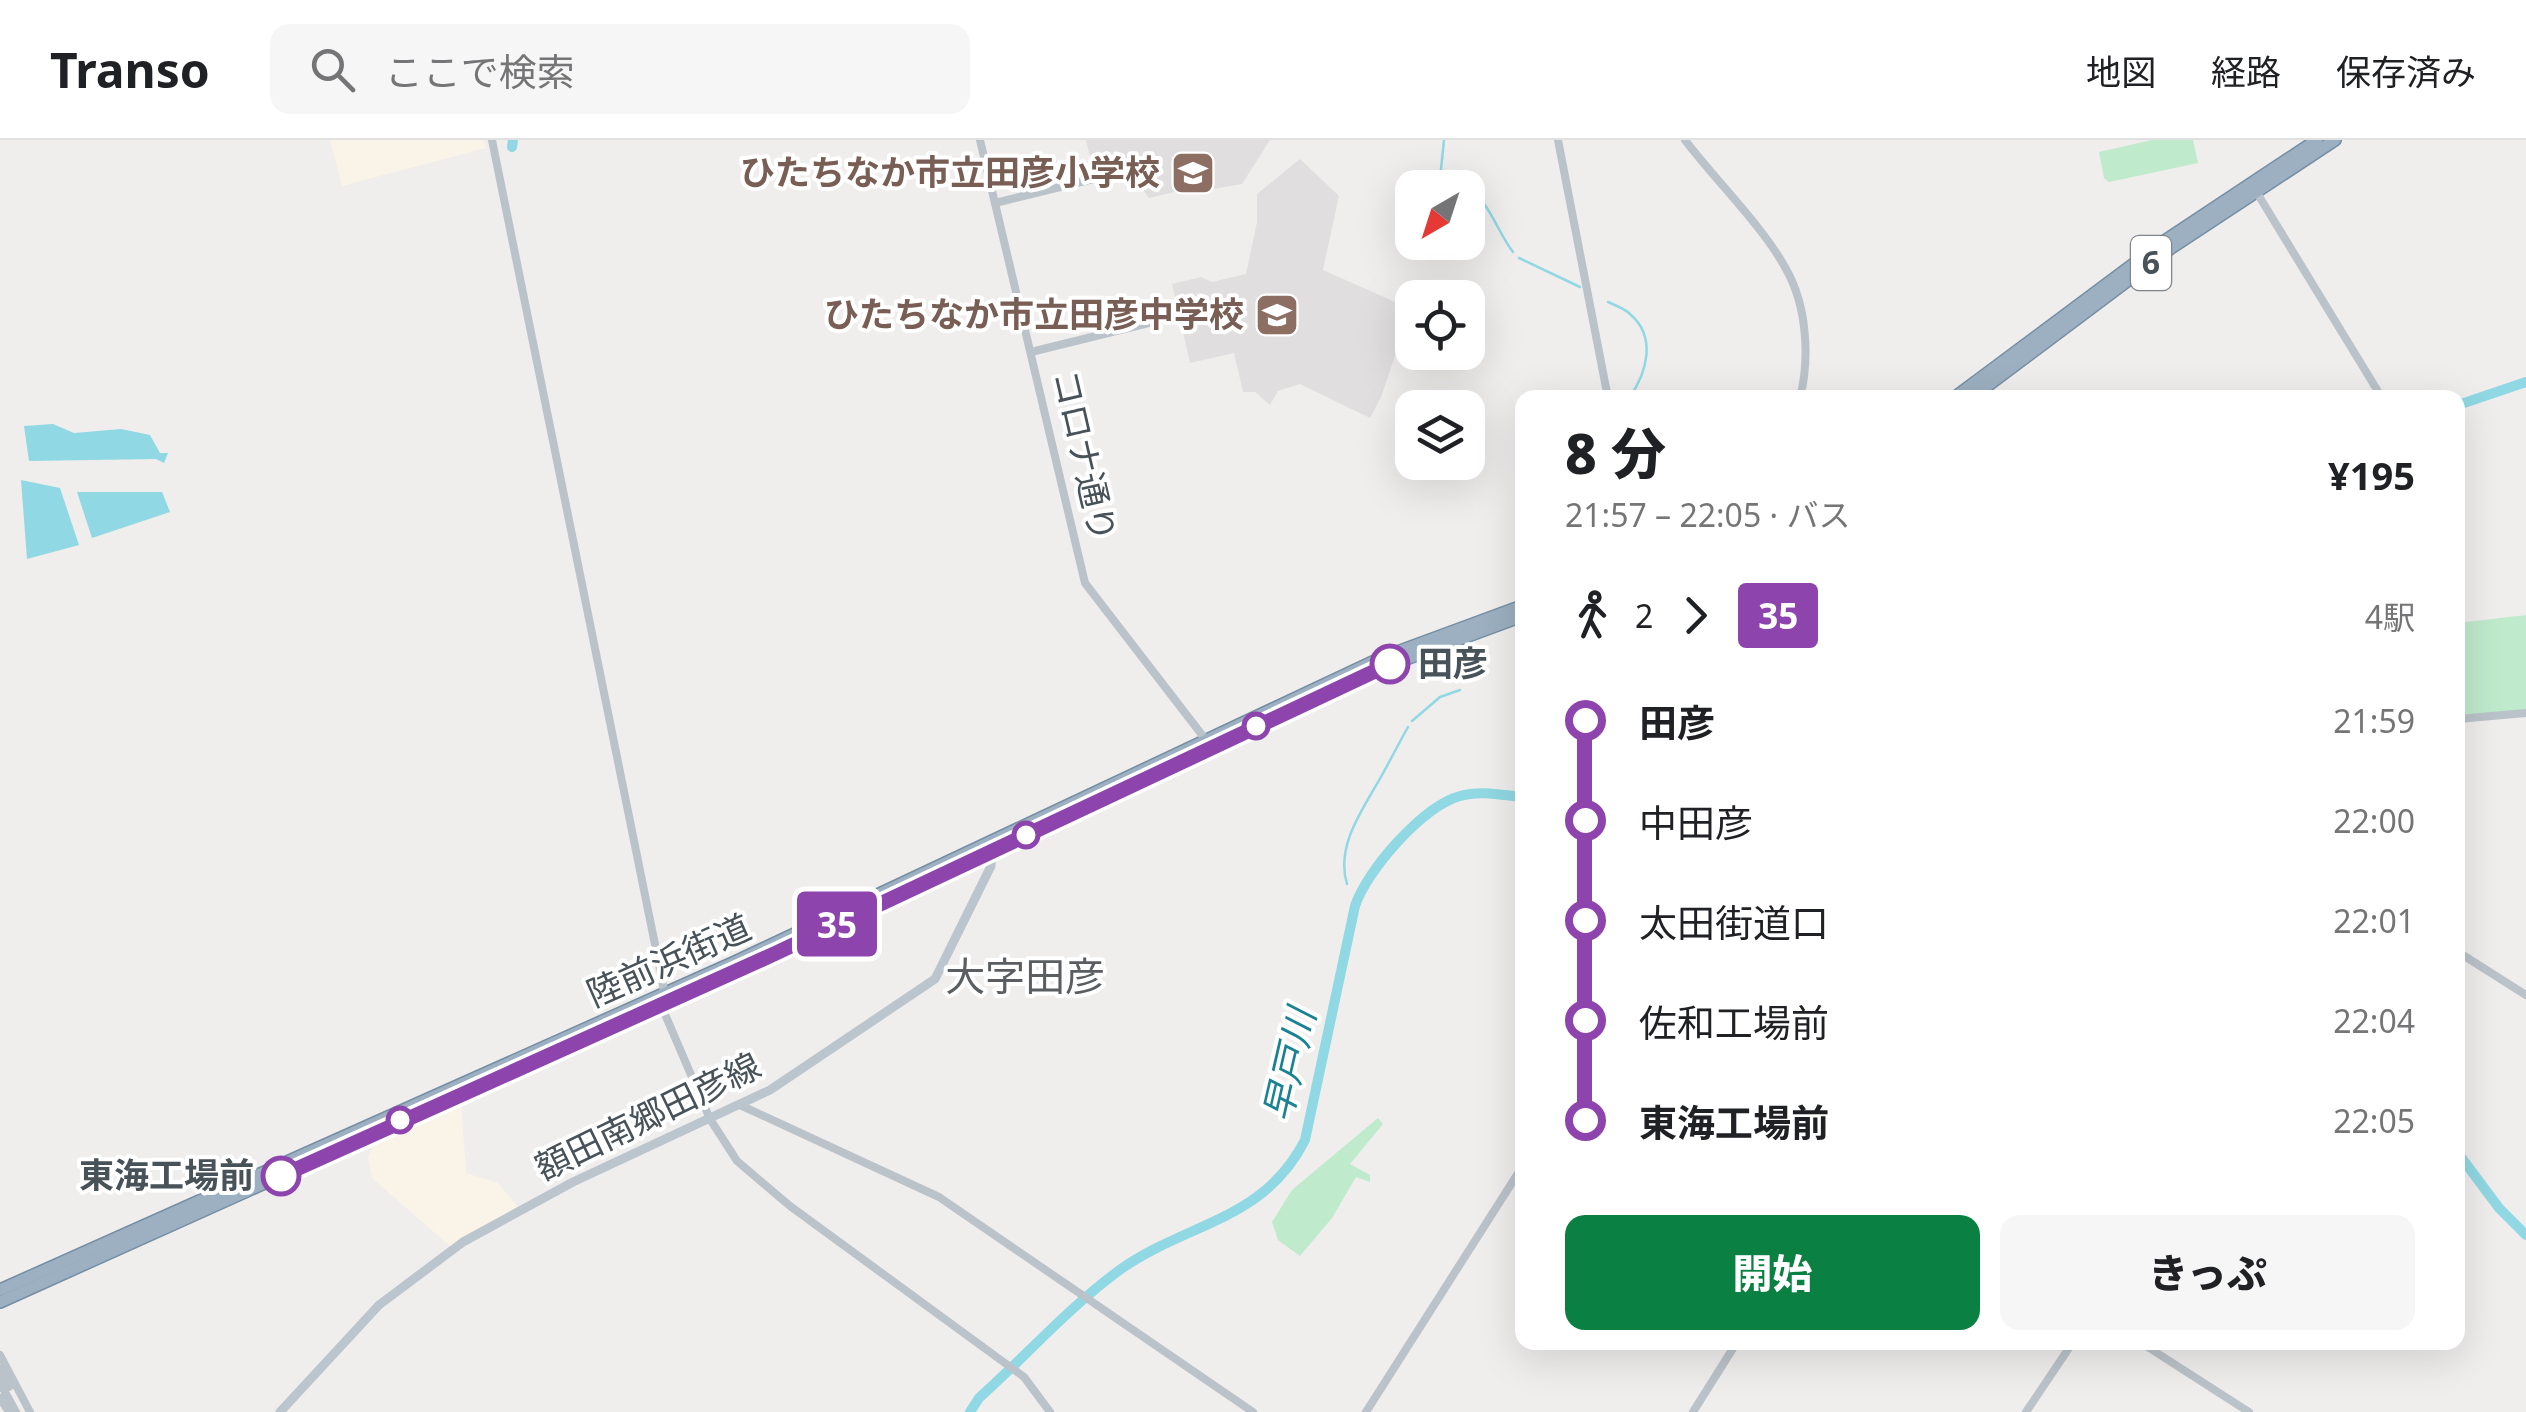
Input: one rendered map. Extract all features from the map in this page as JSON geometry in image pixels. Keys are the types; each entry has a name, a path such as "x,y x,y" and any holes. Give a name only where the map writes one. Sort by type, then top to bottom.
{"highway":[{"name":"6","path":"1978,390 2317,140"},
{"name":"6","path":"2254,187 2334,140"},
{"name":"陸前浜街道","path":"0,1302 991,847 1381,658 1515,609"},
{"name":"陸前浜街道","path":"1209,744 1398,660 1515,618"},
{"name":"陸前浜街道","path":"0,1290 662,999"}],"main road":[{"name":"額田南郷田彦線","path":"280,1412 379,1305 464,1242 573,1182 789,1079 935,980 991,866 991,847"}],"street":[{"path":"492,140 662,999 710,1119 737,1162 1024,1376 1050,1412"},
{"name":"コロナ通り","path":"980,140 1085,583 1209,744"},
{"path":"1558,140 1606,390"},
{"path":"1685,140 1790,276 1806,351 1801,390"},
{"path":"995,203 1093,179"},
{"path":"2254,187 2377,390"},
{"path":"1031,352 1177,316"},
{"path":"2465,718 2526,714"},
{"path":"2465,956 2526,995"},
{"path":"740,1105 921,1186 1253,1412"},
{"path":"1366,1412 1515,1178"},
{"path":"1693,1412 1732,1350"},
{"path":"2026,1412 2068,1350"},
{"path":"2152,1350 2249,1412"},
{"path":"0,1355 27,1412"},
{"path":"0,1369 27,1412"},
{"path":"0,1384 16,1412"},
{"path":"0,1398 8,1412"}],"shaded area":[{"path":"330,140 484,140 486,148 342,186"},
{"name":"ひたちなか市立田彦小学校","path":"1086,140 1270,140 1242,184 1196,192 1187,189 1149,198 1138,184 1136,169 1095,177"},
{"name":"ひたちなか市立田彦中学校","path":"1300,159 1339,196 1323,270 1395,302 1395,356 1370,418 1300,384 1278,391 1270,405 1255,392 1243,392 1234,353 1190,363 1172,284 1201,277 1212,282 1246,274 1257,222 1257,194"},
{"path":"461,1102 466,1173 498,1183 518,1207 451,1247 372,1178 368,1157 374,1143"}],"green space":[{"path":"2152,140 2193,140 2198,163 2109,182 2104,178 2099,152"},
{"path":"2526,615 2526,710 2465,715 2465,622"},
{"path":"1378,1118 1383,1124 1350,1164 1370,1175 1370,1182 1356,1177 1332,1218 1300,1256 1278,1240 1272,1222 1292,1190"}],"water":[{"path":"53,424 74,433 121,429 150,435 160,453 168,453 164,463 156,459 29,461 24,426"},
{"path":"21,480 60,488 79,545 27,559"},
{"path":"77,492 162,492 170,512 92,538"}],"waterway":[{"path":"512,147 513,140"},
{"path":"1441,170 1444,140"},
{"path":"1485,206 1513,252"},
{"path":"1519,258 1580,287"},
{"path":"1608,302 1625,310 1644,333 1646,355 1634,390"},
{"name":"早戸川","path":"2465,403 2526,382"},
{"path":"1412,721 1440,697 1460,690"},
{"path":"1347,884 1345,855 1353,827 1408,727"},
{"name":"早戸川","path":"970,1412 979,1398 1102,1283 1146,1253 1246,1204 1288,1167 1305,1140 1361,891 1398,841 1445,802 1475,793 1515,796"},
{"path":"2465,1162 2499,1208 2526,1235"}],"bus line":[{"name":"35","path":"281,1176 774,954 1390,664"}],"place":[{"name":"ひたちなか市立田彦小学校","path":"1193,173"},
{"name":"ひたちなか市立田彦中学校","path":"1277,315"},
{"name":"田彦","path":"1390,664"},
{"name":"東海工場前","path":"281,1176"}],"district":[{"name":"大字田彦","path":"1025,977"}]}
